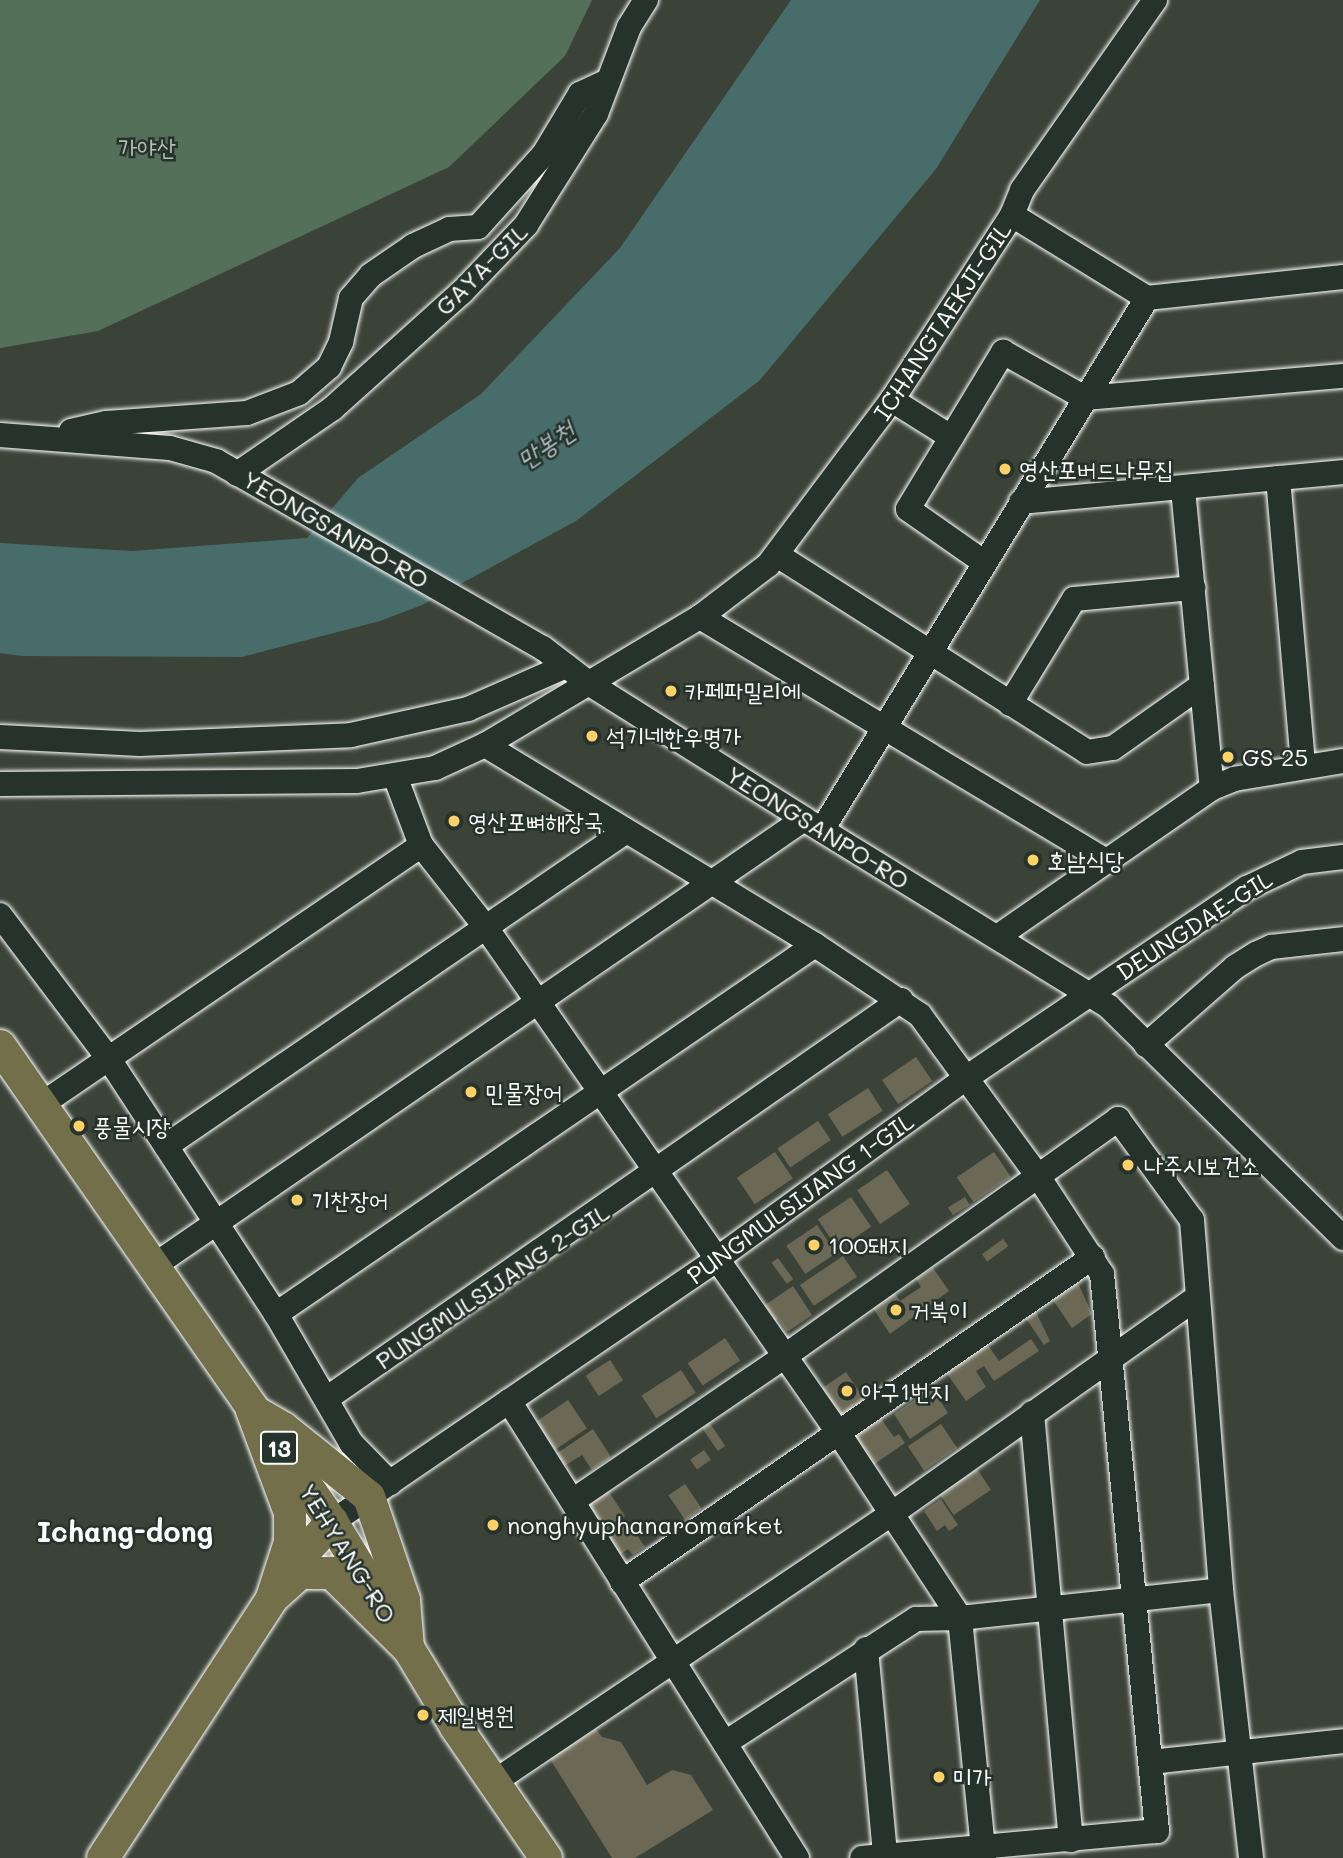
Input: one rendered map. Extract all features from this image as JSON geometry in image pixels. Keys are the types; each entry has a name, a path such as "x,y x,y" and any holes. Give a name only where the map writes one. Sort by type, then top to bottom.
{"main road":[{"name":"YEHYANG-RO","path":"0,1046 332,1522 408,1648 546,1858"},
{"path":"252,1410 380,1490 404,1600 408,1648"},
{"path":"252,1410 290,1513 290,1542 272,1598"},
{"path":"103,1858 297,1560 332,1522"},
{"path":"272,1598 300,1573 332,1573 408,1648"}],"street":[{"name":"GAYA-GIL","path":"237,474 333,408 462,292 526,225 577,149 646,0"},
{"path":"1012,215 1022,190 1155,0"},
{"path":"50,436 106,423 247,413 299,393 328,367 341,342 351,298 371,275 413,246 449,229 478,227 544,154 580,94 608,82"},
{"name":"ICHANGTAEKJI-GIL","path":"590,684 701,617 777,555 892,400 1012,215 1147,298"},
{"path":"152,1267 710,883 813,824 884,728 1147,298 1343,277"},
{"path":"985,562 908,509 1003,352 1085,398 1343,376"},
{"path":"892,400 951,437"},
{"name":"YEONGSANPO-RO","path":"0,435 50,436 170,448 216,461 543,648 590,684 1109,1007 1343,1238"},
{"path":"1021,502 1343,472"},
{"path":"1278,478 1303,766"},
{"path":"1183,489 1212,788"},
{"path":"777,555 1087,752 1113,748 1202,685"},
{"path":"1010,704 1074,599 1193,588"},
{"path":"701,617 1104,860"},
{"path":"0,737 152,744 351,735 468,709 566,666"},
{"path":"0,784 253,785 395,776 443,765 485,745 590,684"},
{"path":"485,745 815,945 920,1015 1038,1176 1093,1257 1107,1294 1132,1600 1157,1831 984,1853 873,1857 866,1648"},
{"path":"997,937 1104,860 1212,788 1234,779 1343,761"},
{"path":"395,776 421,845 487,929 894,1512 960,1618 984,1853"},
{"path":"166,1146 487,929 625,832"},
{"path":"42,1104 421,845"},
{"name":"DEUNGDAE-GIL","path":"1090,994 1276,871 1302,862 1343,856"},
{"path":"0,915 109,1059 276,1314 380,1490"},
{"path":"1146,1045 1225,975 1256,954 1271,947 1343,939"},
{"path":"276,1314 815,945"},
{"name":"PUNGMULSIJANG 1-GIL","path":"332,1522 717,1259 966,1078 1090,994"},
{"name":"PUNGMULSIJANG 2-GIL","path":"326,1399 657,1173 901,1000"},
{"path":"574,1500 785,1356 1118,1119 1192,1220 1221,1590 1251,1858"},
{"path":"1318,1213 1343,1211"},
{"path":"622,1582 840,1435 1093,1257"},
{"path":"494,1782 894,1512 1198,1297"},
{"path":"509,1401 574,1500 671,1663 797,1858"},
{"path":"1032,1413 1071,1840"},
{"path":"725,1743 866,1648 916,1619 960,1618 1221,1590"},
{"path":"1151,1762 1343,1741"}],"green space":[{"name":"가야산","path":"0,0 592,0 565,56 449,167 98,331 0,348"}],"water":[{"name":"만봉천","path":"791,0 1040,0 936,169 759,381 576,521 422,605 380,621 242,657 22,656 0,653 0,543 132,551 307,538 358,478 481,394 620,248"}],"building":[{"path":"916,1057 932,1081 898,1104 882,1080"},
{"path":"868,1088 883,1111 842,1137 828,1114"},
{"path":"818,1121 831,1140 790,1167 777,1148"},
{"path":"775,1152 793,1179 755,1204 737,1178"},
{"path":"994,1152 1011,1177 973,1202 957,1177"},
{"path":"887,1170 910,1204 880,1224 857,1190"},
{"path":"851,1197 871,1227 838,1249 818,1219"},
{"path":"965,1197 970,1205 953,1215 948,1208"},
{"path":"817,1225 836,1253 805,1274 786,1246"},
{"path":"1003,1239 1008,1246 987,1262 982,1254"},
{"path":"843,1256 857,1277 814,1306 800,1285"},
{"path":"778,1258 793,1279 787,1284 772,1263"},
{"path":"933,1268 949,1291 890,1334 873,1308 895,1293 900,1301 921,1287 916,1279"},
{"path":"1078,1283 1092,1314 1072,1328 1053,1300"},
{"path":"793,1286 812,1315 787,1332 778,1319 773,1323 762,1307"},
{"path":"1035,1310 1050,1341 1044,1345 1025,1317"},
{"path":"725,1338 740,1360 703,1386 688,1363"},
{"path":"1031,1339 1039,1351 994,1381 984,1366 976,1371 986,1387 966,1401 946,1372 987,1344 999,1361"},
{"path":"610,1360 623,1380 599,1396 586,1376"},
{"path":"681,1370 696,1393 656,1418 642,1396"},
{"path":"846,1372 866,1402 842,1418 822,1388"},
{"path":"929,1383 948,1413 910,1439 894,1414 919,1397 915,1392"},
{"path":"568,1400 587,1428 552,1452 533,1423"},
{"path":"879,1416 894,1437 899,1434 905,1443 873,1465 852,1434"},
{"path":"709,1422 725,1446 718,1451 702,1427"},
{"path":"941,1424 957,1448 924,1470 908,1446"},
{"path":"593,1429 611,1457 592,1470 582,1455 561,1468 553,1456"},
{"path":"704,1450 711,1460 697,1470 690,1460"},
{"path":"977,1469 991,1490 954,1515 940,1494"},
{"path":"685,1484 702,1509 685,1520 668,1495"},
{"path":"607,1489 625,1516 599,1533 586,1515 588,1502"},
{"path":"941,1499 958,1525 949,1531 945,1525 937,1531 924,1511"},
{"path":"628,1522 645,1547 633,1555 628,1549 614,1559 602,1540"},
{"path":"596,1729 602,1737 621,1742 647,1785 672,1770 691,1775 713,1810 635,1858 612,1858 550,1759"}],"place":[{"name":"영산포버드나무집","path":"1005,469"},
{"name":"카페파밀리에","path":"671,691"},
{"name":"석기네한우명가","path":"592,736"},
{"name":"GS 25","path":"1228,757"},
{"name":"영산포뼈해장국","path":"454,821"},
{"name":"호남식당","path":"1033,860"},
{"name":"민물장어","path":"471,1092"},
{"name":"풍물시장","path":"79,1126"},
{"name":"나주시보건소","path":"1128,1165"},
{"name":"기찬장어","path":"297,1200"},
{"name":"100돼지","path":"814,1245"},
{"name":"거북이","path":"896,1310"},
{"name":"아구1번지","path":"847,1391"},
{"name":"nonghyuphanaromarket","path":"493,1525"},
{"name":"제일병원","path":"423,1715"},
{"name":"미가","path":"939,1777"}],"district":[{"name":"Ichang-dong","path":"125,1531"}]}
